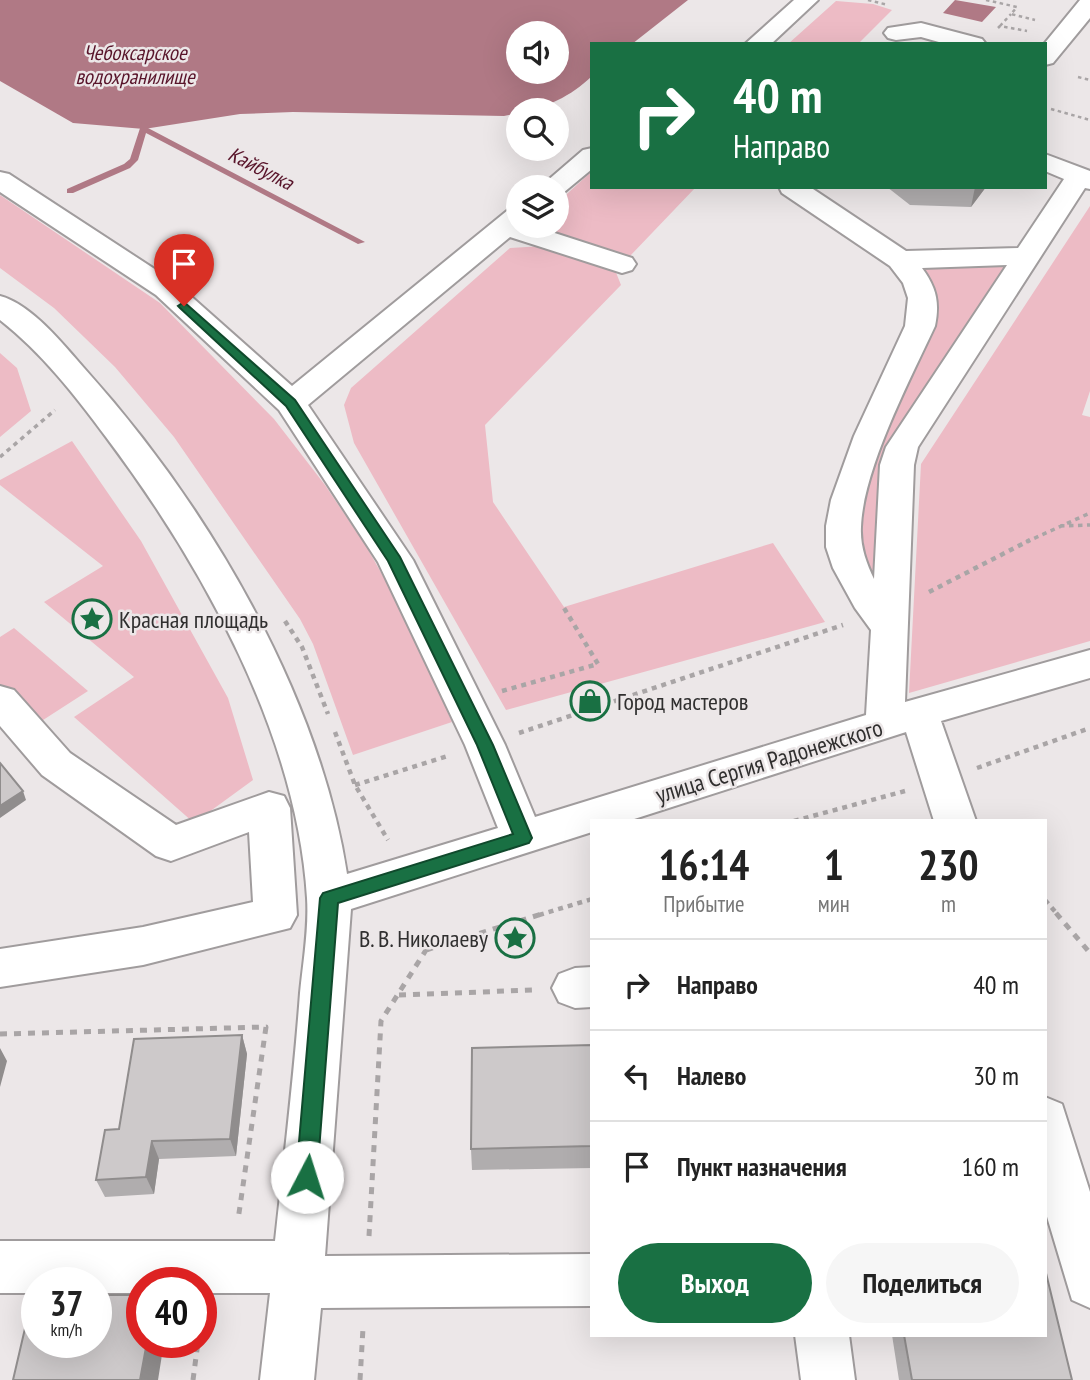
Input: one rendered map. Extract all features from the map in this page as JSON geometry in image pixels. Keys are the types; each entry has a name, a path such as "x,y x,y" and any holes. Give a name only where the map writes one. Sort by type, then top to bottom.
{"street":[{"path":"759,42 807,0"},
{"path":"1059,0 1090,3"},
{"path":"1047,56 1090,3"},
{"path":"891,39 923,7"},
{"path":"891,39 921,30 966,42"},
{"path":"568,175 590,158"},
{"path":"954,819 902,719 885,617 897,465 902,447 1028,256 1084,180 1047,163"},
{"path":"0,180 166,289 291,403 395,560 485,745 523,838"},
{"path":"795,189 900,260 922,290 925,306 920,326 862,453 843,526 844,546 857,582 885,617"},
{"path":"291,403 506,226"},
{"path":"555,238 622,264"},
{"path":"900,260 1028,256"},
{"path":"0,305 43,341 90,393 136,454 200,551 262,665 293,736 321,840 329,898 287,1380"},
{"name":"улица Сергия Радонежского","path":"329,898 902,719 1090,664"},
{"path":"0,700 56,764 171,844 269,808 275,915 143,946 0,968"},
{"path":"1047,1127 1090,1282"},
{"path":"0,1267 232,1267 366,1280 590,1280"},
{"path":"822,1337 828,1380"}],"path":[{"path":"986,0 1017,7 1000,26"},
{"path":"1011,14 1035,20"},
{"path":"1078,76 1090,80"},
{"path":"1051,109 1090,120"},
{"path":"48,400 64,419"},
{"path":"0,457 55,410"},
{"path":"390,844 355,785 885,617 1056,526 1090,513"},
{"path":"1056,526 1090,525"},
{"path":"464,702 598,664 564,608"},
{"path":"360,1380 381,1021 426,950 590,900"},
{"path":"1047,902 1090,953"},
{"path":"420,929 426,950"},
{"path":"398,995 583,988"},
{"path":"0,1034 266,1027 232,1267"},
{"path":"193,1380 196,1358"}],"shaded area":[{"path":"836,1 873,4 892,10 860,42 790,42"},
{"path":"590,173 590,189 694,189 630,256 569,236 569,192"},
{"path":"0,195 160,303 274,419 325,485 366,546 405,615 452,722 353,755 313,644 300,619 174,437 115,367 54,308 0,268"},
{"path":"1090,206 1090,391 1082,415 1090,417 1090,641 909,693 921,464"},
{"path":"544,246 615,270 621,285 485,425 493,502 564,607 773,543 825,622 506,710 354,443 344,405 351,388 510,248"},
{"path":"1001,265 1007,271 898,443 883,589 862,582 860,485 875,444 920,266"},
{"path":"0,353 17,368 31,411 0,437"},
{"path":"72,441 141,541 228,698 253,780 194,823 74,717 134,677 44,602 103,566 0,485 0,480"},
{"path":"14,628 88,691 40,722 0,686 0,637"}],"water":[{"name":"Чебоксарское водохранилище","path":"0,0 688,0 635,42 590,42 590,78 561,98 506,98 506,116 293,112 240,114 144,129 73,123 0,81"},
{"path":"955,0 996,7 982,22 943,13"}],"building":[{"path":"0,763 23,791 0,806"},
{"path":"242,1035 230,1139 152,1141 146,1177 96,1180 105,1130 119,1129 134,1039"},
{"path":"590,1045 590,1146 471,1149 472,1048"},
{"path":"1047,1277 1072,1380 912,1380 904,1337 1047,1337"},
{"path":"112,1295 126,1295 126,1358 144,1358 140,1380 13,1380 21,1346 21,1358 112,1358"}],"waterway":[{"path":"70,191 127,166 134,160 145,124"},
{"name":"Кайбулка","path":"144,129 361,242"}],"place":[{"name":"Красная площадь","path":"92,619"},
{"name":"Город мастеров","path":"590,701"},
{"name":"В. В. Николаеву","path":"515,938"}],"route":[{"path":"184,306 291,403 395,560 485,745 523,838 329,898 307,1177"}]}
